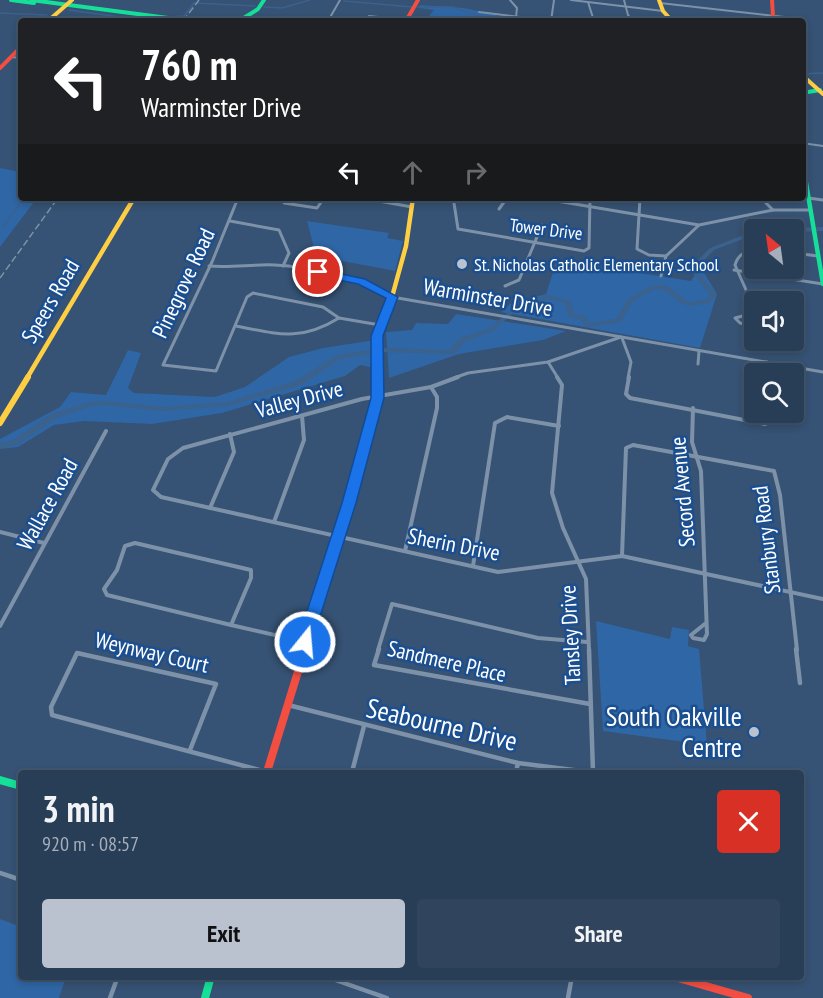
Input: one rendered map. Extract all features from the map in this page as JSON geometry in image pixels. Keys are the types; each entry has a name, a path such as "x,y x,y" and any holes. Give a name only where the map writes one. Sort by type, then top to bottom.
{"street":[{"path":"11,0 168,18"},
{"path":"31,0 65,5"},
{"path":"244,18 258,9 264,0"},
{"path":"330,18 340,0"},
{"path":"407,18 418,0"},
{"path":"504,0 509,0 517,8 516,17"},
{"path":"552,18 554,0"},
{"path":"571,0 663,11"},
{"path":"624,0 624,6 631,18"},
{"path":"659,2 773,15 772,0"},
{"path":"587,1 593,18"},
{"path":"659,2 669,18"},
{"path":"51,18 65,5"},
{"path":"479,12 525,18"},
{"path":"368,18 369,16 388,18"},
{"path":"0,68 18,50"},
{"path":"11,57 18,58"},
{"path":"806,79 818,90"},
{"path":"806,144 823,146"},
{"path":"734,270 823,284 806,185"},
{"path":"808,198 823,200"},
{"name":"Speers Road","path":"0,423 132,201"},
{"name":"Pinegrove Road","path":"236,326 216,371 163,365 230,221 237,201"},
{"path":"282,201 317,208 322,201"},
{"path":"379,201 412,207"},
{"path":"268,770 339,536 377,398 380,325 392,297 406,246 413,201"},
{"name":"Tower Drive","path":"455,201 458,229 584,251 589,248 589,206"},
{"path":"499,210 505,201"},
{"path":"558,201 699,225 773,210 809,210"},
{"path":"589,206 590,201"},
{"path":"640,201 641,216 637,249 649,255 666,256"},
{"path":"764,201 773,210"},
{"path":"230,221 279,230 289,253 283,266"},
{"path":"505,286 519,279 542,225"},
{"path":"661,276 666,256 699,225"},
{"path":"744,252 735,263 734,270 748,291"},
{"path":"804,254 818,256"},
{"name":"Warminster Drive","path":"209,266 238,268 283,266 351,278 392,297 823,372"},
{"path":"339,318 319,332 305,335 289,336 236,326 247,297 253,293 323,307 339,318 380,325"},
{"path":"744,316 735,318 744,324"},
{"path":"621,337 631,362 627,396 744,419"},
{"name":"Warminster Drive","path":"548,362 621,337"},
{"path":"698,364 699,351"},
{"name":"Valley Drive","path":"153,490 168,459 183,448 362,399 431,387 468,373 548,362"},
{"name":"Tansley Drive","path":"548,362 562,385 552,493 563,528 580,562 585,579 591,770"},
{"path":"405,551 437,408 437,397 431,387"},
{"name":"Secord Avenue","path":"693,408 692,442 701,471 706,623"},
{"path":"274,522 304,440 302,416"},
{"path":"473,566 495,423 507,417 559,426"},
{"name":"Wallace Road","path":"0,626 106,431"},
{"path":"210,508 234,452 230,434"},
{"path":"622,556 626,448 633,445 696,457"},
{"name":"Stanbury Road","path":"696,457 774,471 780,495 800,683"},
{"name":"Sherin Drive","path":"153,490 161,497 498,572 622,556 823,599"},
{"path":"0,532 44,543"},
{"path":"231,625 251,578 251,570 135,543 125,546 117,570 104,589 107,595 231,625 305,642"},
{"name":"Sandmere Place","path":"587,642 538,638 392,604 374,665 440,675 525,696 590,704"},
{"name":"Weynway Court","path":"190,750 216,684 82,651 77,653 51,707 52,715 260,770"},
{"name":"Seabourne Drive","path":"288,705 518,763 575,770"},
{"path":"353,770 364,726"},
{"path":"516,770 518,763"},
{"path":"0,780 18,785"},
{"path":"0,873 18,879"},
{"path":"110,998 117,980"},
{"path":"205,998 210,980"},
{"path":"335,980 387,998"},
{"path":"568,998 571,980"},
{"path":"685,980 748,998"}],"shaded area":[{"path":"420,5 464,8 497,15 496,18 429,16 434,10 419,8"},
{"path":"0,168 18,171 18,201 35,201 0,247"},
{"path":"307,221 389,233 387,238 403,241 395,271 316,256"},
{"path":"557,260 691,281 700,266 717,294 700,348 501,312 510,304 546,294"},
{"path":"456,314 566,331 543,340 459,354 389,378 386,332 412,330 416,323 448,324"},
{"path":"375,340 374,368 360,365 345,376 222,413 152,424 84,421 54,425 18,447 0,449 0,439 60,407 71,392 106,395 128,350 141,353 128,388 134,393 215,397 245,387 289,357 323,348"},
{"path":"596,621 670,639 672,627 689,630 688,646 699,649 707,745 603,731"},
{"path":"0,919 18,926 18,980 65,980 59,998 0,998"}],"waterway":[{"path":"264,7 282,8 310,0"},
{"path":"344,1 412,7"},
{"path":"168,17 184,16 194,3 255,6"},
{"path":"417,7 452,7 486,18"},
{"path":"69,10 126,18"},
{"path":"0,13 47,15"},
{"path":"806,74 823,73"},
{"path":"2,228 22,201"},
{"path":"804,230 823,229"},
{"path":"0,446 16,442 54,416 89,404 105,403 162,409 228,404 298,383 338,357 382,350 451,352 462,340 490,330 523,303 548,297 568,302 571,316 582,317 588,325 619,321 630,300 654,287 667,289 686,303 707,302 714,295 696,273 696,265 712,249 744,237"}],"railway":[{"path":"185,18 199,0"},
{"path":"0,278 56,201"}],"traffic: fast":[{"path":"11,0 34,3"},
{"path":"31,0 168,18"},
{"path":"244,18 258,9 264,0"},
{"path":"806,92 820,90"},
{"path":"806,183 823,284"},
{"path":"0,780 18,785"},
{"path":"205,998 210,980"}],"traffic: slow":[{"path":"51,18 72,0"},
{"path":"659,0 663,11 669,18"},
{"path":"806,79 823,94"},
{"path":"0,423 132,201"},
{"path":"352,493 377,398 377,336 392,297 406,246 413,201"}],"traffic: jam":[{"path":"408,18 418,0"},
{"path":"772,0 775,18"},
{"path":"0,68 18,50"},
{"path":"268,770 352,493"},
{"path":"685,980 748,998"}],"place":[{"name":"St. Nicholas Catholic Elementary School","path":"462,264"},
{"name":"South Oakville Centre","path":"754,732"}],"route":[{"path":"305,642 349,503 377,398 377,336 392,297 361,281 318,272"}]}
